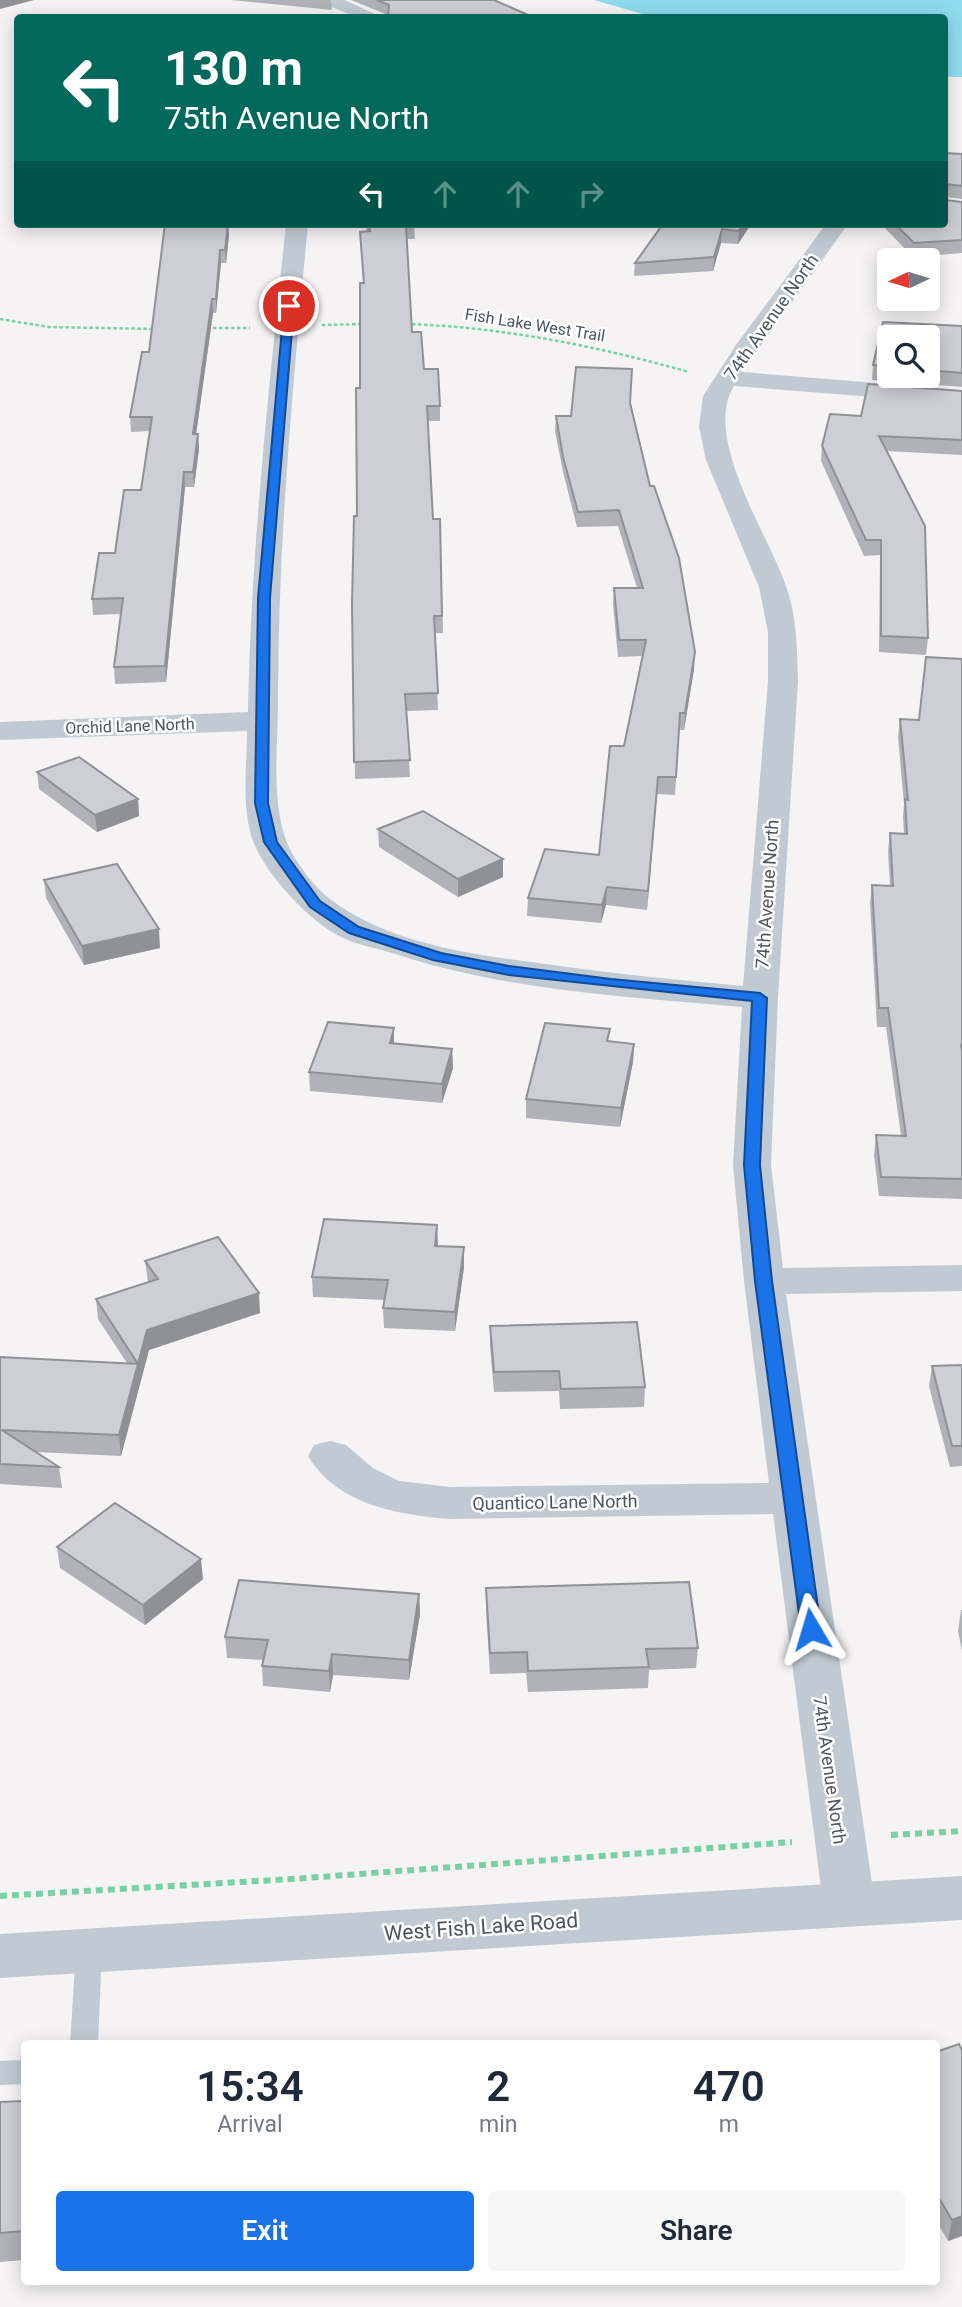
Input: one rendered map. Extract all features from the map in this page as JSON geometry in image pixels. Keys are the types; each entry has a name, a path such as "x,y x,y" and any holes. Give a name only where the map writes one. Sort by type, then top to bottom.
{"street":[{"path":"330,0 360,14"},
{"path":"297,228 264,598 262,803 270,842 315,904 354,930 438,957 509,970 760,998"},
{"name":"74th Avenue North","path":"834,228 744,350 715,396 711,427 719,460 773,587 782,632 783,681 760,998 752,1165 764,1281 849,1904"},
{"path":"728,378 962,397"},
{"name":"Orchid Lane North","path":"0,731 261,722"},
{"path":"764,1281 962,1278"},
{"name":"Quantico Lane North","path":"330,1456 349,1476 378,1492 415,1501 451,1503 794,1498"},
{"name":"West Fish Lake Road","path":"0,1956 962,1898"}],"lane":[{"path":"84,2040 89,1951"},
{"path":"0,2073 21,2072"}],"path":[{"path":"0,319 49,327 164,329"},
{"path":"203,328 367,324"},
{"name":"Fish Lake West Trail","path":"394,324 449,324 541,335 702,375 728,378"},
{"path":"0,1896 292,1879 962,1830"}],"water":[{"path":"594,0 962,0 962,77 948,77 948,14 643,14"}],"building":[{"path":"377,0 494,0 526,14 388,14 389,5"},
{"path":"948,153 962,154 962,186 948,184"},
{"path":"948,200 962,202 962,240 914,243 899,228 948,228"},
{"path":"164,228 228,228 225,250 220,250 216,299 212,299 193,434 198,434 193,472 184,472 165,666 114,667 123,598 92,599 99,553 115,553 124,490 141,490 152,417 130,417 142,352 149,352"},
{"path":"369,228 406,228 412,332 421,332 424,369 438,369 440,406 427,406 433,519 440,519 442,616 434,616 438,693 405,694 410,760 354,762 352,604 354,516 357,516 356,388 360,388 360,283 364,283 360,232 370,231"},
{"path":"660,228 741,228 739,231 722,229 714,257 635,263"},
{"path":"883,322 962,326 962,373 940,371 940,325 882,325"},
{"path":"877,348 877,366 873,365"},
{"path":"576,367 632,369 630,403 650,486 654,486 679,558 695,652 685,713 680,713 676,777 658,777 648,891 607,887 602,905 528,898 545,849 599,855 610,746 624,746 646,640 619,640 614,588 643,588 619,510 578,512 563,457 556,416 571,416"},
{"path":"868,384 877,385 877,388 962,391 962,440 879,436 925,526 928,638 881,636 881,540 866,540 822,446 830,414 861,416"},
{"path":"926,657 962,659 962,1179 881,1177 876,1135 906,1136 888,1008 879,1008 872,885 893,886 890,833 907,834 905,799 908,800 900,719 919,720"},
{"path":"79,757 138,799 95,815 37,772"},
{"path":"423,811 503,859 458,879 378,829"},
{"path":"117,864 159,929 82,946 44,880"},
{"path":"328,1022 394,1028 390,1043 452,1049 442,1084 309,1072"},
{"path":"545,1023 610,1029 607,1041 634,1044 621,1108 526,1099"},
{"path":"324,1219 437,1225 435,1246 464,1247 455,1312 383,1308 388,1280 312,1277"},
{"path":"218,1237 259,1293 147,1330 138,1364 96,1299 158,1279 145,1261"},
{"path":"637,1322 645,1387 561,1389 559,1371 494,1372 490,1326"},
{"path":"0,1357 138,1364 119,1435 2,1430 59,1467 0,1464"},
{"path":"962,1365 962,1446 952,1446 932,1366"},
{"path":"115,1503 201,1559 143,1605 57,1547"},
{"path":"239,1580 419,1594 409,1660 332,1654 329,1671 262,1666 268,1640 225,1637"},
{"path":"689,1582 698,1648 646,1649 649,1667 528,1671 527,1652 490,1653 486,1588"},
{"path":"959,2044 962,2050 962,2216 952,2220 940,2200 940,2051"},
{"path":"21,2101 21,2231 0,2233 0,2102"}],"route":[{"path":"289,306 264,598 262,803 270,842 291,875 315,904 354,930 438,957 509,970 611,983 760,998 752,1165 764,1281 811,1629"}]}
